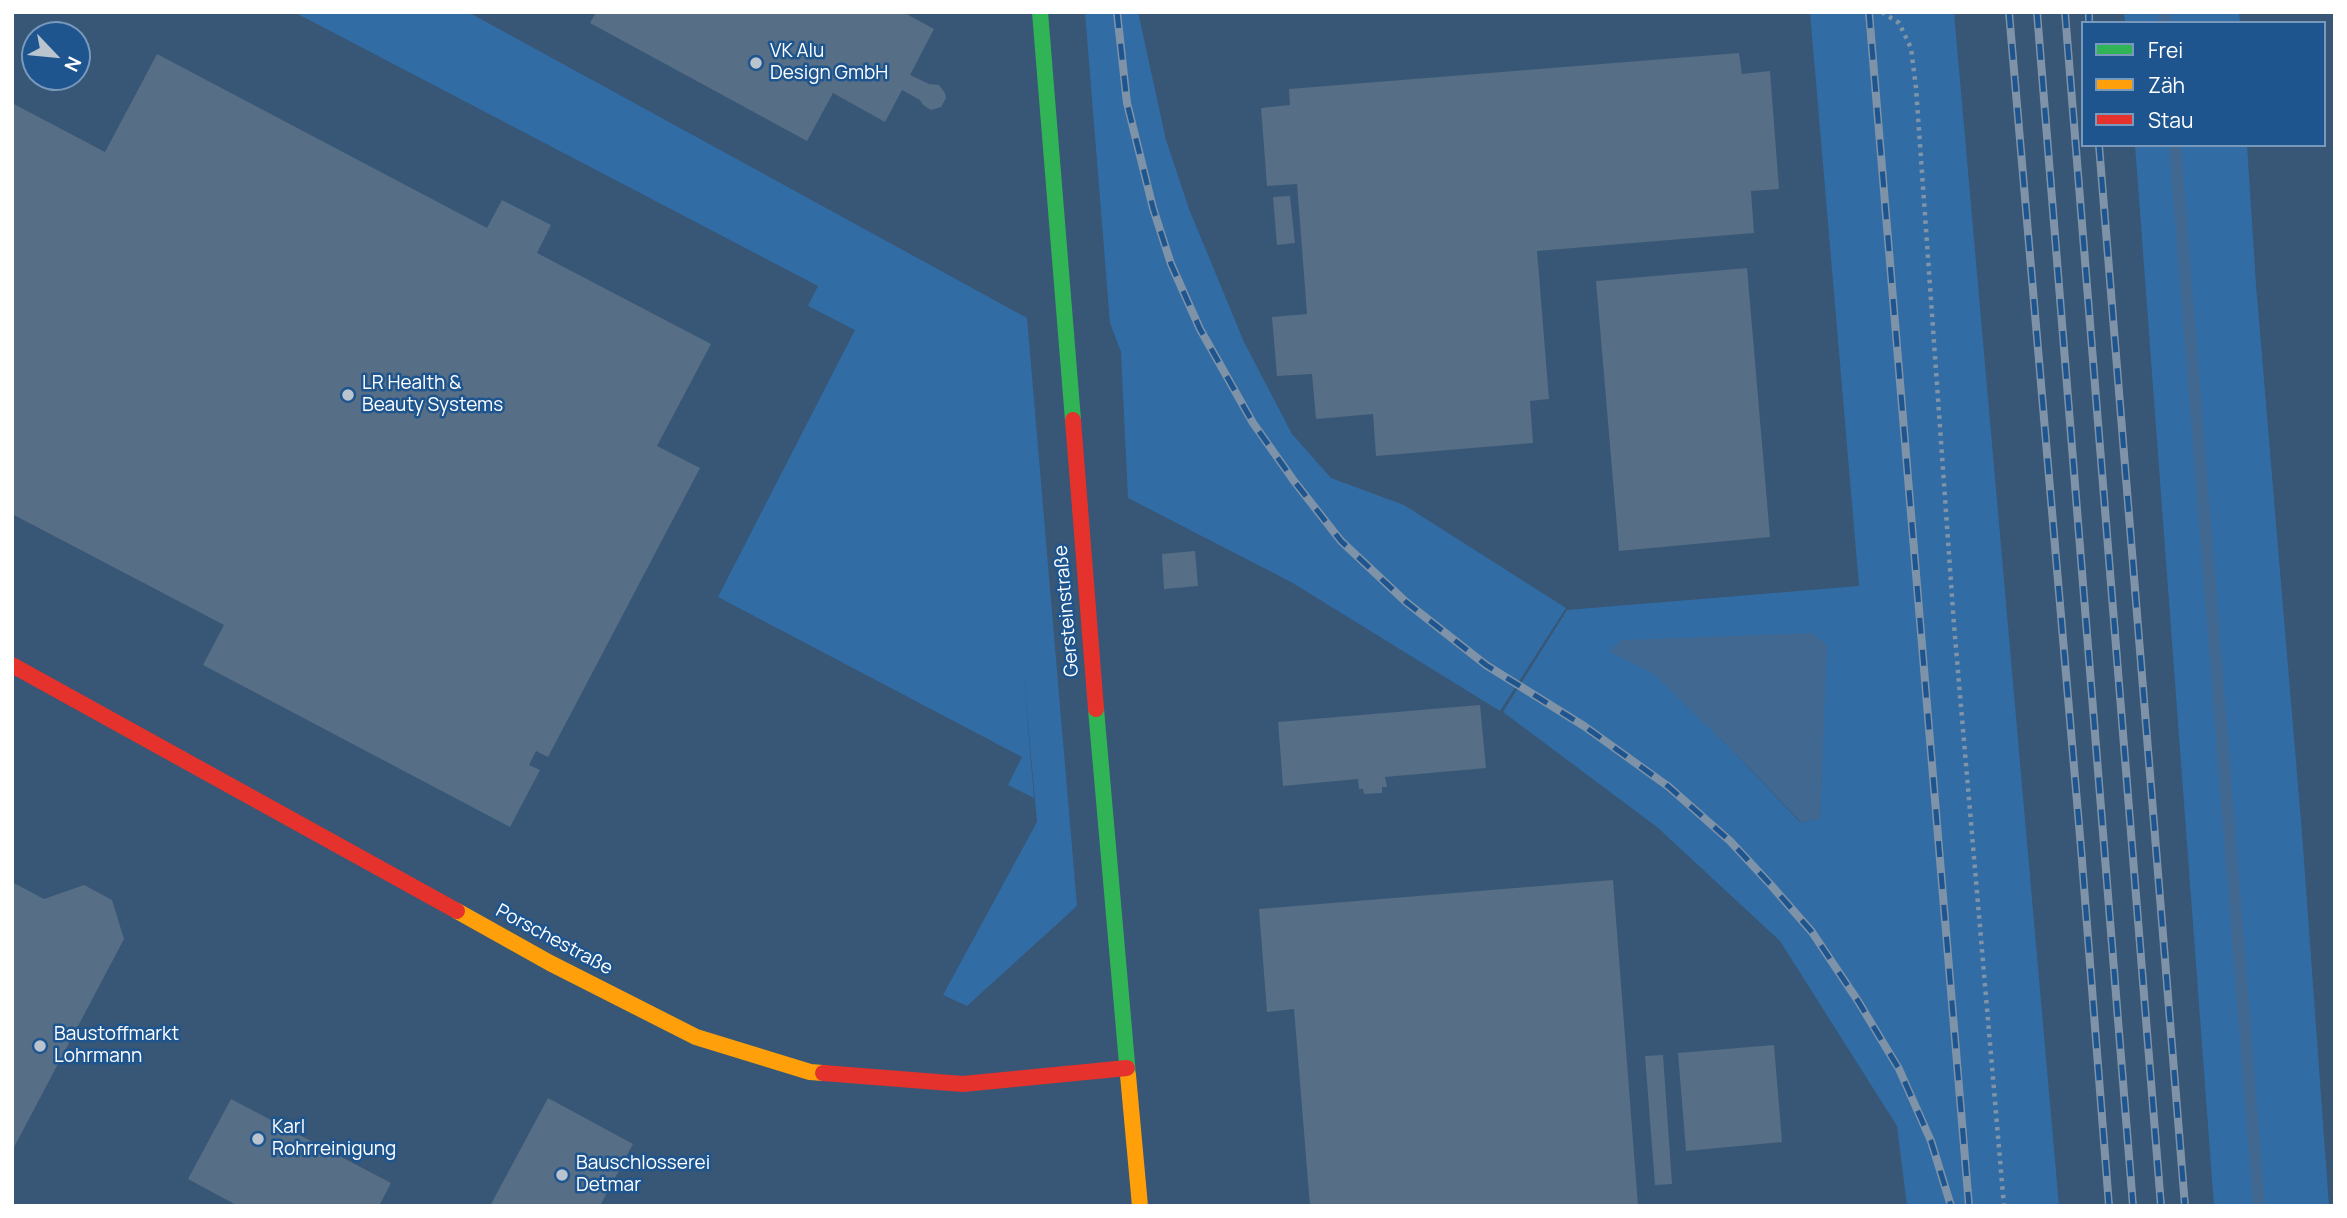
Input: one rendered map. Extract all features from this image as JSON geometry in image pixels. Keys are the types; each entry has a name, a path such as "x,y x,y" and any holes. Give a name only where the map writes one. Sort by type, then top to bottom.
{"street":[{"name":"Gersteinstraße","path":"1040,12 1115,943 1140,1206"},
{"name":"Porschestraße","path":"12,665 550,964 696,1037 810,1072 963,1084 1127,1068"}],"path":[{"path":"1882,12 1899,23 1911,48 1916,88 1954,625 2004,1206"}],"shaded area":[{"path":"294,12 468,12 1027,318 1077,906 967,1006 943,995 1037,822 1023,667 1034,798 1008,785 1022,757 718,597 855,330 808,306 818,286"},
{"path":"1085,12 1138,12 1166,140 1189,209 1244,342 1292,434 1331,478 1404,505 1566,608 1500,711 1291,582 1128,498 1121,352 1110,323"},
{"path":"1810,12 1954,12 2059,1206 1907,1206 1897,1126 1780,941 1657,827 1503,712 1567,610 1859,586","holes":["1826,644 1820,819 1800,822 1732,750 1653,673"]},
{"path":"2124,12 2239,12 2240,21 2125,21"},
{"path":"2135,147 2247,147 2256,285 2302,833 2329,1206 2214,1206"},
{"path":"1812,633 1827,645 1820,819 1801,822 1653,673 1609,651 1622,640"}],"building":[{"name":"VK Alu Design GmbH","path":"596,12 903,12 934,29 910,75 929,84 939,85 946,98 941,107 931,110 902,90 885,122 833,93 807,141 590,23"},
{"path":"1739,53 1742,74 1770,71 1779,189 1751,191 1754,233 1537,251 1549,399 1530,401 1533,443 1376,456 1373,414 1316,419 1312,374 1277,376 1272,317 1307,314 1297,184 1267,186 1261,108 1290,105 1289,89"},
{"name":"LR Health & Beauty Systems","path":"157,54 487,228 502,200 551,225 537,253 711,344 657,446 700,468 548,757 536,751 529,765 540,770 510,827 203,665 224,625 12,514 12,103 105,152"},
{"path":"1290,196 1295,243 1277,245 1273,197"},
{"path":"1747,268 1770,537 1619,551 1596,281"},
{"path":"1195,551 1198,586 1164,589 1162,554"},
{"path":"1480,705 1486,768 1385,777 1387,787 1382,787 1382,793 1364,794 1363,789 1359,789 1358,779 1283,786 1278,722"},
{"path":"1613,880 1638,1206 1310,1206 1294,1009 1267,1012 1259,909"},
{"name":"Baustoffmarkt Lohrmann","path":"12,882 44,899 84,885 112,900 124,939 12,1151"},
{"path":"1774,1045 1782,1142 1686,1151 1678,1053"},
{"path":"1663,1055 1672,1184 1655,1185 1645,1056"},
{"name":"Bauschlosserei Detmar","path":"548,1098 633,1144 600,1206 490,1206"},
{"name":"Karl Rohrreinigung","path":"231,1099 391,1183 379,1206 238,1206 188,1179"}],"waterway":[{"path":"2164,12 2165,21"},
{"path":"2175,147 2259,1206"}],"railway":[{"path":"1117,12 1127,103 1153,208 1171,264 1200,329 1253,423 1341,541 1406,602 1486,665 1584,726 1669,787 1730,841 1770,884 1812,932 1899,1069 1931,1141 1951,1206"},
{"path":"1869,12 1969,1206"},
{"path":"2009,12 2109,1206"},
{"path":"2037,12 2133,1206"},
{"path":"2065,12 2161,1206"},
{"path":"2089,12 2089,21"},
{"path":"2099,147 2185,1206"}],"traffic: fast":[{"path":"1040,12 1073,420"},
{"path":"1096,709 1128,1075"}],"traffic: slow":[{"path":"457,911 550,963 696,1037 810,1072 823,1073"},
{"path":"1128,1075 1140,1206"}],"traffic: jam":[{"path":"1073,420 1096,709"},
{"path":"12,665 457,911"},
{"path":"823,1073 963,1084 1127,1068"}],"place":[{"name":"VK Alu Design GmbH","path":"756,63"},
{"name":"LR Health & Beauty Systems","path":"348,395"},
{"name":"Baustoffmarkt Lohrmann","path":"40,1046"},
{"name":"Karl Rohrreinigung","path":"258,1139"},
{"name":"Bauschlosserei Detmar","path":"562,1175"}]}
